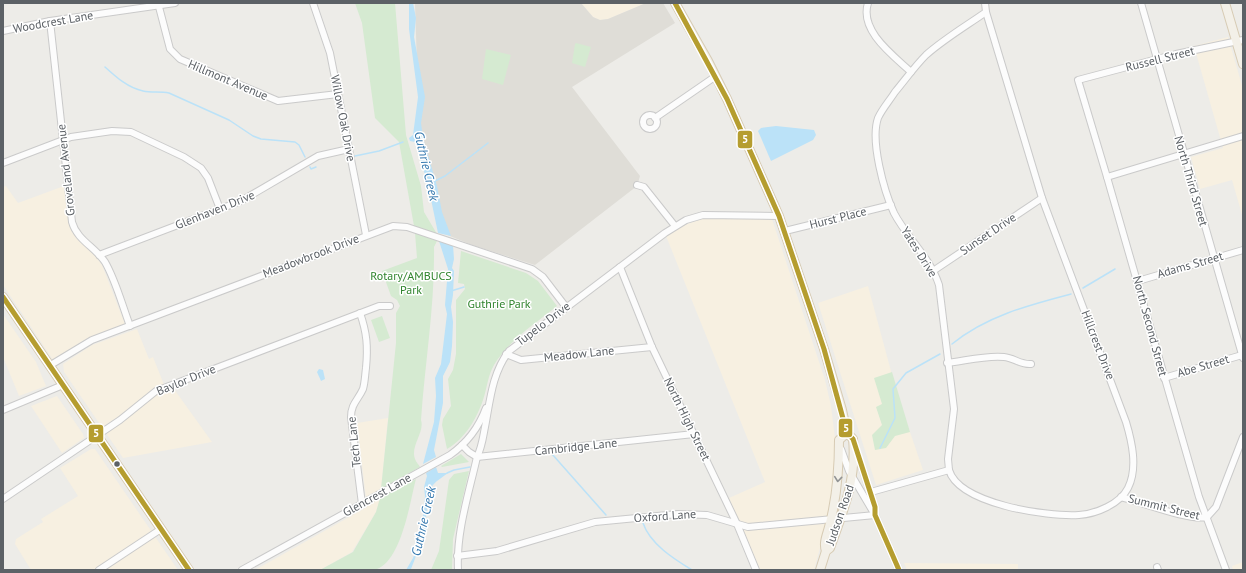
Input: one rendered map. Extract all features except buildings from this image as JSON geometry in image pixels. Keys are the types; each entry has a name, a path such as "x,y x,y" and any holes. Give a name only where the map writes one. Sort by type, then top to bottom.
{"main road":[{"path":"675,3 716,76 747,141 779,216 832,375 847,433 853,439"},
{"path":"1225,3 1240,41 1243,64"},
{"path":"3,297 189,570"},
{"path":"839,440 847,433"},
{"name":"Judson Road","path":"826,550 830,548 841,518 852,478 854,462 853,439"},
{"name":"Judson Road","path":"820,570 826,550 824,545 832,519 838,473 839,440"}],"street":[{"name":"Woodcrest Lane","path":"3,32 50,21 158,4 175,3"},
{"name":"Willow Oak Drive","path":"313,3 328,48 366,235"},
{"path":"868,3 867,16 873,32 911,72"},
{"path":"985,3 986,12"},
{"name":"North Third Street","path":"1141,3 1243,356"},
{"name":"Hillmont Avenue","path":"158,4 171,50 180,59 278,101 338,94"},
{"name":"Yates Drive","path":"949,470 949,452 954,409 947,363 940,291 933,270 897,218 891,205 885,186 877,146 877,124 881,112 911,72 934,49 986,12"},
{"name":"Hillcrest Drive","path":"986,12 1042,198 1126,422 1132,450 1132,471 1129,485 1122,497"},
{"name":"Groveland Avenue","path":"50,21 73,226 80,238 99,255 108,270 130,326"},
{"name":"Russell Street","path":"1078,80 1157,59 1240,41"},
{"path":"656,118 716,76"},
{"name":"North Second Street","path":"1078,80 1138,281 1164,378 1199,498 1226,570"},
{"path":"3,163 76,136 118,131 131,132 140,135 201,168 208,178 220,209"},
{"path":"1107,177 1243,136"},
{"name":"Glenhaven Drive","path":"99,255 220,209 254,194 318,156 349,149"},
{"path":"637,185 644,187 675,226"},
{"name":"Sunset Drive","path":"933,270 1042,198"},
{"name":"Hurst Place","path":"785,231 891,205"},
{"name":"Tupelo Drive","path":"458,570 457,556 459,539 481,448 490,398 498,368 506,354 521,340 675,226 691,218 708,214 779,216"},
{"name":"Meadowbrook Drive","path":"49,366 88,342 391,226 402,226 527,267 543,277 566,307"},
{"name":"Adams Street","path":"1138,281 1243,250"},
{"name":"North High Street","path":"620,267 652,347 737,524 756,570"},
{"name":"Baylor Drive","path":"3,499 97,436 156,391 381,305 390,306"},
{"name":"Tech Lane","path":"360,313 367,335 368,350 364,385 352,405 351,417 362,504"},
{"name":"Meadow Lane","path":"506,354 521,360 652,347"},
{"path":"947,363 997,356 1009,358 1024,364 1031,364"},
{"name":"Abe Street","path":"1164,378 1243,356"},
{"path":"3,410 63,386"},
{"name":"Glencrest Lane","path":"242,570 444,458 462,445 478,424 490,398"},
{"name":"Cambridge Lane","path":"478,457 694,434"},
{"path":"1207,517 1216,507 1243,437"},
{"path":"853,439 871,492 875,507 875,515"},
{"path":"839,440 844,460 852,478 875,515 899,570"},
{"path":"462,445 469,452 478,457"},
{"path":"871,492 949,470 954,481 968,491 992,502 1016,509 1062,515 1079,515 1107,506 1122,497"},
{"name":"Summit Street","path":"1122,497 1172,512 1201,518 1207,517"},
{"name":"Oxford Lane","path":"457,556 497,551 599,522 689,513 707,515 748,527 875,515"},
{"path":"99,570 161,529"}],"shaded area":[{"path":"415,3 581,3 593,17 600,20 608,19 646,3 663,3 675,23 572,87 640,176 637,186 535,265 472,245 445,234 418,131 423,107 417,66"},
{"path":"581,3 646,3 608,19 600,20 593,17"},
{"path":"1228,37 1243,89 1243,218 1232,180 1200,189 1191,157 1223,148 1194,46"},
{"path":"6,186 18,203 64,186 70,228 76,238 93,253 102,265 125,324 88,338 53,360 3,285 3,187"},
{"path":"708,217 772,219 825,380 831,406 835,438 836,466 829,515 814,570 760,570 729,498 765,482 666,236 684,225"},
{"path":"868,286 898,397 923,470 876,485 818,303"},
{"path":"3,314 36,362 46,386 19,396 3,357"},
{"path":"137,329 149,359 153,357 167,392 174,389 212,442 123,458 64,372 63,364 92,345"},
{"path":"57,396 83,434 84,438 62,453 31,406"},
{"path":"388,418 380,501 376,512 352,552 320,570 255,570 367,507 357,423"},
{"path":"91,449 95,449 178,570 31,570 15,544 16,539 43,522 41,519 78,496 60,468"},
{"path":"1243,562 1243,570 1233,570 1232,566"},
{"path":"904,563 1018,564 1018,570 907,570"}],"green space":[{"path":"355,3 395,3 406,135 421,186 424,212 437,234 414,226 399,142 375,118 362,23"},
{"path":"576,43 591,47 585,67 572,63"},
{"path":"486,49 511,55 503,85 482,79"},
{"name":"Rotary/AMBUCS Park","path":"415,233 437,241 434,247 433,290 421,420 422,425 414,449 415,460 420,467 381,489 396,343 396,313 400,306 397,300 391,296 382,271 417,258"},
{"name":"Guthrie Park","path":"461,251 526,273 538,281 557,306 515,340 500,356 492,369 483,400 474,421 465,434 447,449 442,425 443,419 451,406 448,379 453,370 456,354 456,300 465,289 464,284 458,283"},
{"path":"382,316 390,338 379,342 371,320"},
{"path":"892,372 910,432 895,436 886,448 875,450 872,435 882,425 876,407 882,404 874,378"},
{"path":"461,454 469,462 441,466"},
{"path":"469,471 453,539 452,570 431,570 439,551 449,480 454,474"},
{"path":"416,479 403,531 391,557 383,566 367,571 320,570 353,552 376,512 380,498"}],"water":[{"name":"Guthrie Creek","path":"409,3 413,3 416,18 414,37 425,97 421,123 423,138 437,186 442,212 451,236 438,233 428,185 415,142 410,141 409,138 413,135 418,97 409,29"},
{"path":"776,126 814,130 816,135 813,140 771,161 758,131 761,128"},
{"path":"439,241 453,245 454,259 452,268 454,271 451,307 453,322 452,346 450,362 443,376 443,403 434,450 436,457 423,464 434,422 436,396 435,378 441,364 447,314 445,305 448,269"},
{"path":"319,369 323,370 325,379 321,381 317,372"},
{"name":"Guthrie Creek","path":"436,467 438,473 448,473 431,488 426,516 427,532 411,569 406,570 413,558 421,535 425,496 424,487 427,476 426,473"}],"waterway":[{"path":"105,67 127,85 146,92 169,93 229,120 253,136 261,139 295,142 299,145 305,157"},
{"path":"355,156 379,151 403,142"},
{"name":"Guthrie Creek","path":"435,181 445,176 488,143"},
{"path":"310,167 311,169 316,167"},
{"path":"1083,288 1115,269"},
{"path":"451,291 464,287"},
{"path":"952,344 979,326 1008,313 1071,294"},
{"path":"880,448 895,418 893,389 906,373 940,354"},
{"path":"552,454 606,515"},
{"path":"447,473 470,467"},
{"path":"643,523 651,538 663,550 692,570"}],"transit line":[{"name":"5","path":"675,3 727,99 779,216 824,349 847,433 853,439 875,507 875,515 899,570"},
{"name":"5","path":"3,297 189,570"}]}
